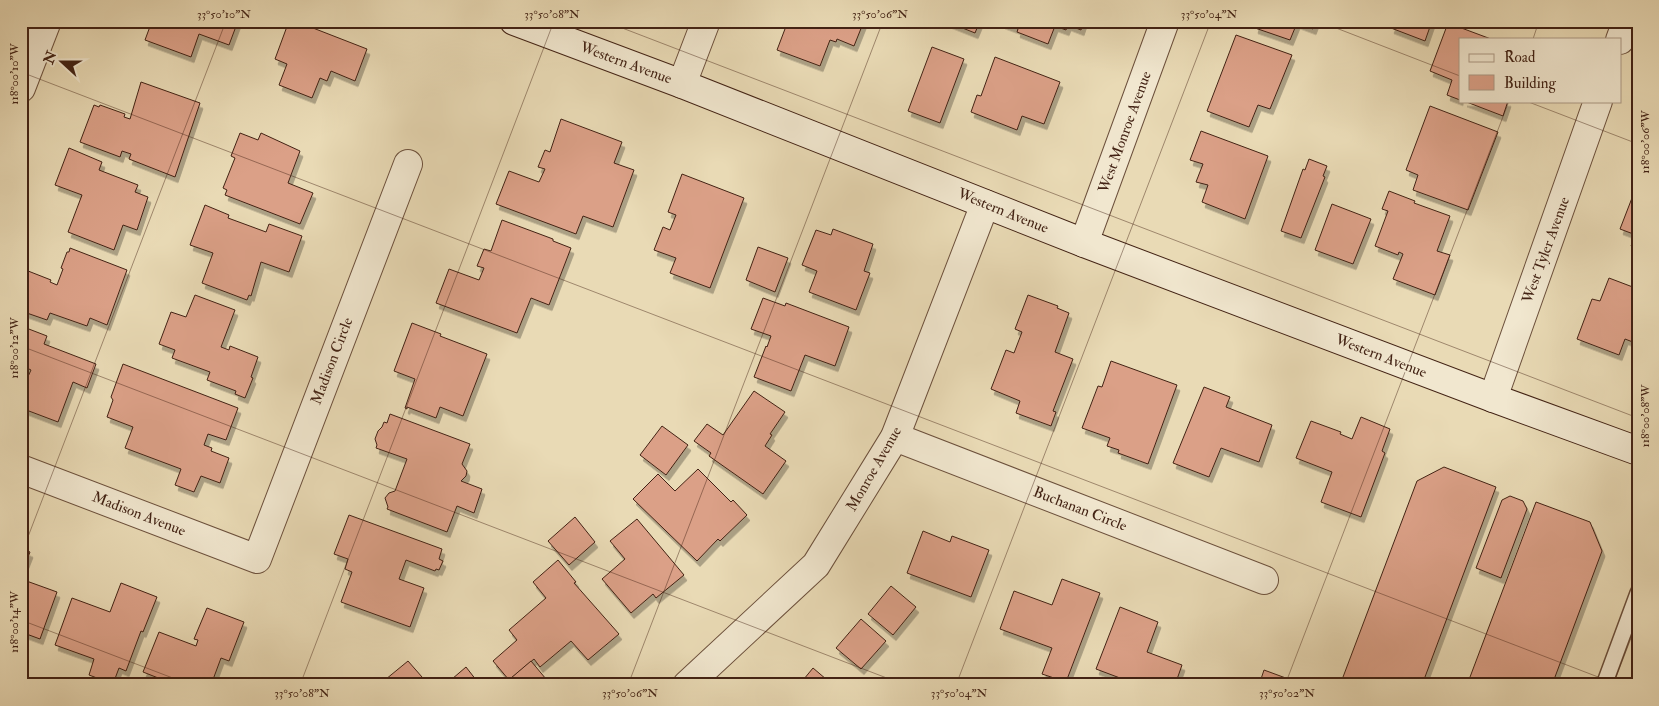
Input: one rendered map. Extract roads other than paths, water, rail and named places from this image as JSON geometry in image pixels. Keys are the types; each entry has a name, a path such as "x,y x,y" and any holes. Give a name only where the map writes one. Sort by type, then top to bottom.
{"street":[{"path":"21,88 47,21"},
{"name":"Western Avenue","path":"514,21 682,84 1084,243 1638,451"},
{"path":"682,84 706,21"},
{"name":"West Monroe Avenue","path":"1084,243 1165,21"},
{"path":"1621,38 1627,21"},
{"name":"West Tyler Avenue","path":"1493,398 1598,102"},
{"name":"Madison Circle","path":"257,559 408,164"},
{"name":"Monroe Avenue","path":"687,685 816,565 896,437 985,204"},
{"name":"Buchanan Circle","path":"896,437 1264,580"},
{"name":"Madison Avenue","path":"21,469 257,559"}],"lane":[{"path":"1604,685 1638,594"}]}
